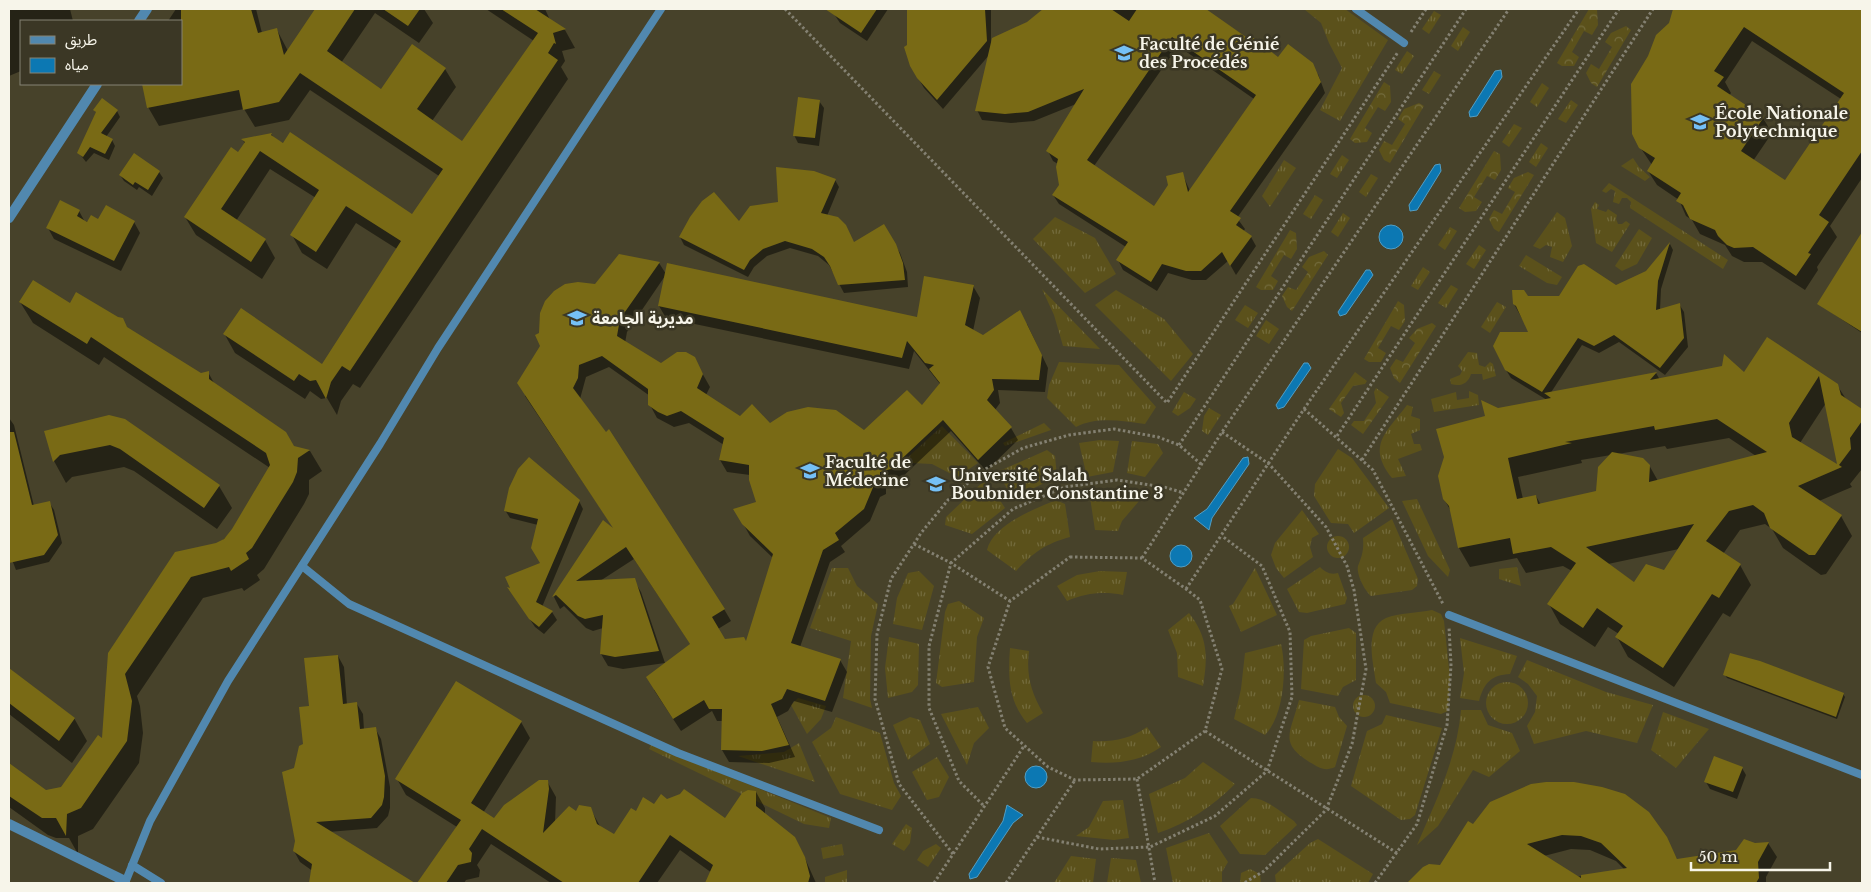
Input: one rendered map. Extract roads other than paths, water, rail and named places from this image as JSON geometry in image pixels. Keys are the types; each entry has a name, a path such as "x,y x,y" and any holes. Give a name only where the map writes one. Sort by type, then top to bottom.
{"street":[{"path":"140,20 147,9"},
{"path":"9,218 96,85"},
{"path":"9,824 125,882"}],"lane":[{"path":"125,882 150,821 228,681 438,348 659,9"},
{"path":"1356,9 1404,43"},
{"path":"302,566 349,604 678,753 879,830"},
{"path":"1449,615 1862,776"},
{"path":"132,865 161,883"}],"water":[{"path":"1501,70 1502,77 1477,116 1470,117 1469,112 1495,71"},
{"path":"1440,164 1441,171 1417,210 1410,211 1409,205 1435,165"},
{"path":"1391,225 1399,229 1403,237 1399,245 1391,249 1383,245 1379,237 1383,229"},
{"path":"1366,270 1370,270 1373,275 1346,314 1340,316 1338,312"},
{"path":"1304,363 1308,363 1311,368 1284,407 1278,409 1276,405"},
{"path":"1248,457 1249,464 1212,518 1209,530 1194,518 1207,509 1243,458"},
{"path":"1181,545 1189,548 1192,556 1189,564 1181,567 1173,564 1170,556 1173,548"},
{"path":"1036,766 1044,769 1047,777 1044,785 1036,788 1028,785 1025,777 1028,769"},
{"path":"1007,805 1023,815 1013,823 977,877 970,879 969,874 1003,821"}],"place":[{"name":"Faculté de Génié des Procédés","path":"1124,53"},
{"name":"École Nationale Polytechnique","path":"1700,122"},
{"name":"مديرية الجامعة","path":"577,318"},
{"name":"Faculté de Médecine","path":"810,471"},
{"name":"Université Salah Boubnider Constantine 3","path":"936,484"}]}
